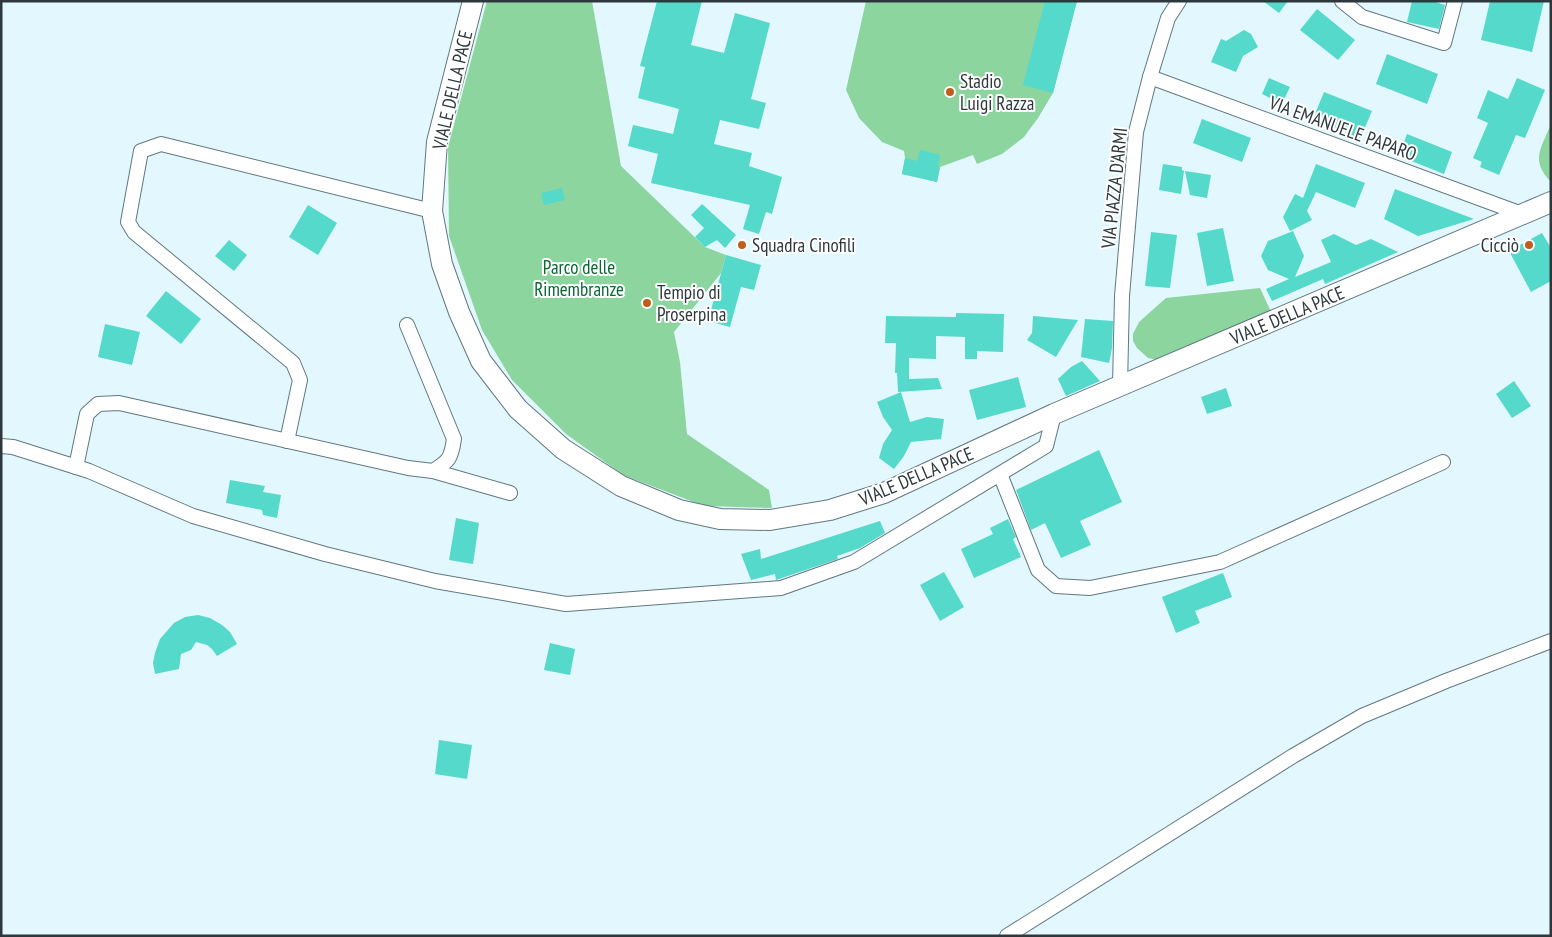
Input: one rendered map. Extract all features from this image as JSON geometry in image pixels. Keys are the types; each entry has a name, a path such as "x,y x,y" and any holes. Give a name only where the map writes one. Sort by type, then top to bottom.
{"main road":[{"name":"VIALE DELLA PACE","path":"473,1 436,142 432,211 442,264 459,312 480,361 518,409 563,449 621,486 678,510 720,519 770,520 830,510 884,493 1054,414 1551,202"}],"street":[{"name":"VIA PIAZZA D'ARMI","path":"1120,386 1122,296 1136,132 1168,18 1179,1"},
{"path":"1342,1 1362,17 1444,43 1454,1"},
{"name":"VIA EMANUELE PAPARO","path":"1150,77 1522,214"},
{"path":"287,441 300,380 293,363 134,232 128,222 141,151 161,144 432,211"},
{"path":"407,325 454,440 451,455 447,462 433,471"},
{"path":"76,467 87,414 98,404 119,403 408,468 433,471 510,493"},
{"path":"1,446 13,447 89,471 193,516 325,554 435,581 566,604 781,588 854,562 1046,446 1054,414"},
{"path":"1000,474 1038,570 1056,586 1090,588 1220,562 1443,462"},
{"path":"1007,936 1293,756 1362,716 1446,681 1551,641"}],"green space":[{"name":"Parco delle Rimembranze","path":"487,1 592,1 621,166 705,247 726,255 721,273 674,332 680,362 687,434 769,490 772,508 704,506 623,475 566,434 512,380 482,330 449,236 448,147"},
{"name":"Stadio Luigi Razza","path":"866,1 1077,1 1053,93 1024,137 1002,154 977,164 973,155 940,167 937,182 902,174 905,158 904,151 882,142 859,118 846,90"},
{"path":"1551,124 1551,182 1541,167 1539,154"},
{"path":"1260,288 1272,314 1163,361 1148,358 1137,348 1133,341 1133,334 1139,322 1166,298"}],"building":[{"path":"657,1 702,1 691,45 724,53 735,13 770,23 751,99 766,103 759,129 720,120 714,144 752,153 749,166 782,177 772,214 766,212 759,234 743,229 750,205 651,183 658,154 628,146 633,125 673,134 679,109 638,98 645,67 640,66"},
{"path":"1045,1 1077,1 1053,93 1023,85"},
{"path":"1263,1 1288,1 1279,13"},
{"path":"1412,1 1432,1 1445,5 1439,29 1407,22"},
{"path":"1490,1 1544,1 1532,52 1481,40"},
{"path":"1317,9 1355,40 1338,60 1300,30"},
{"path":"1244,30 1251,34 1258,47 1243,56 1236,72 1211,62 1221,39 1226,41"},
{"path":"1387,54 1438,74 1427,104 1376,84"},
{"path":"1269,78 1290,87 1282,104 1262,94"},
{"path":"1517,78 1545,90 1525,138 1516,135 1499,175 1480,167 1482,162 1473,158 1488,123 1477,118 1488,90 1508,99"},
{"path":"1324,92 1372,111 1360,139 1313,119"},
{"path":"1202,119 1251,138 1242,162 1193,143"},
{"path":"1407,134 1452,152 1444,174 1399,156"},
{"path":"920,150 940,155 937,182 902,174 905,158 917,161"},
{"path":"1163,164 1182,167 1184,171 1181,194 1159,190"},
{"path":"1316,164 1365,183 1355,208 1316,192 1307,211 1312,220 1290,231 1283,217 1295,194 1303,198"},
{"path":"1185,171 1211,175 1207,198 1190,195"},
{"path":"562,188 565,200 544,205 541,193"},
{"path":"1395,189 1474,219 1418,236 1384,219"},
{"path":"702,204 736,235 725,248 717,240 705,247 695,237 704,228 691,215"},
{"path":"308,205 337,223 318,255 289,237"},
{"path":"1223,228 1234,281 1207,286 1197,233"},
{"path":"1293,231 1304,256 1295,277 1331,262 1321,240 1334,234 1356,245 1371,239 1398,252 1325,284 1323,279 1272,301 1266,289 1289,279 1268,270 1261,256 1268,241"},
{"path":"1151,232 1177,235 1170,288 1145,286"},
{"path":"1542,233 1551,248 1551,281 1531,292 1509,251"},
{"path":"229,240 247,255 234,271 215,256"},
{"path":"726,255 761,265 754,290 741,287 730,327 708,321"},
{"path":"166,291 201,319 181,344 146,316"},
{"path":"956,313 1004,314 1003,352 977,351 977,359 965,359 965,337 936,336 936,359 909,358 909,379 938,378 942,389 898,392 897,373 895,373 896,343 885,343 886,316 956,317"},
{"path":"1033,316 1078,320 1056,357 1027,340 1032,333"},
{"path":"1085,319 1113,321 1112,348 1109,363 1081,357"},
{"path":"105,324 140,332 132,365 98,357"},
{"path":"1082,361 1100,381 1066,396 1058,379 1071,367"},
{"path":"1018,377 1026,407 977,420 969,390"},
{"path":"1514,381 1531,406 1512,418 1496,394"},
{"path":"1226,388 1232,406 1207,414 1201,397"},
{"path":"901,392 910,422 927,417 944,419 941,439 911,442 904,456 894,469 879,458 883,444 892,430 883,417 877,402"},
{"path":"1099,450 1122,502 1080,521 1091,545 1061,558 1045,523 1031,530 1016,490"},
{"path":"230,480 265,486 263,492 281,495 277,518 263,515 262,510 226,503"},
{"path":"456,518 479,523 473,564 449,560"},
{"path":"1008,519 1016,537 1013,539 1021,557 974,578 961,549 993,534 990,528"},
{"path":"880,521 885,533 860,548 837,556 838,559 776,580 775,574 751,580 741,554 760,549 761,559"},
{"path":"944,572 964,607 940,621 920,585"},
{"path":"1223,573 1232,597 1195,611 1200,623 1176,633 1162,597"},
{"path":"198,615 210,618 222,625 230,632 237,644 217,656 207,645 196,642 191,650 181,654 179,669 155,674 153,663 160,639 174,623 185,617"},
{"path":"550,643 575,649 570,675 544,670"},
{"path":"439,740 472,745 467,779 435,774"}],"place":[{"name":"Stadio Luigi Razza","path":"950,92"},
{"name":"Squadra Cinofili","path":"742,245"},
{"name":"Cicciò","path":"1529,245"},
{"name":"Tempio di Proserpina","path":"647,303"}]}
